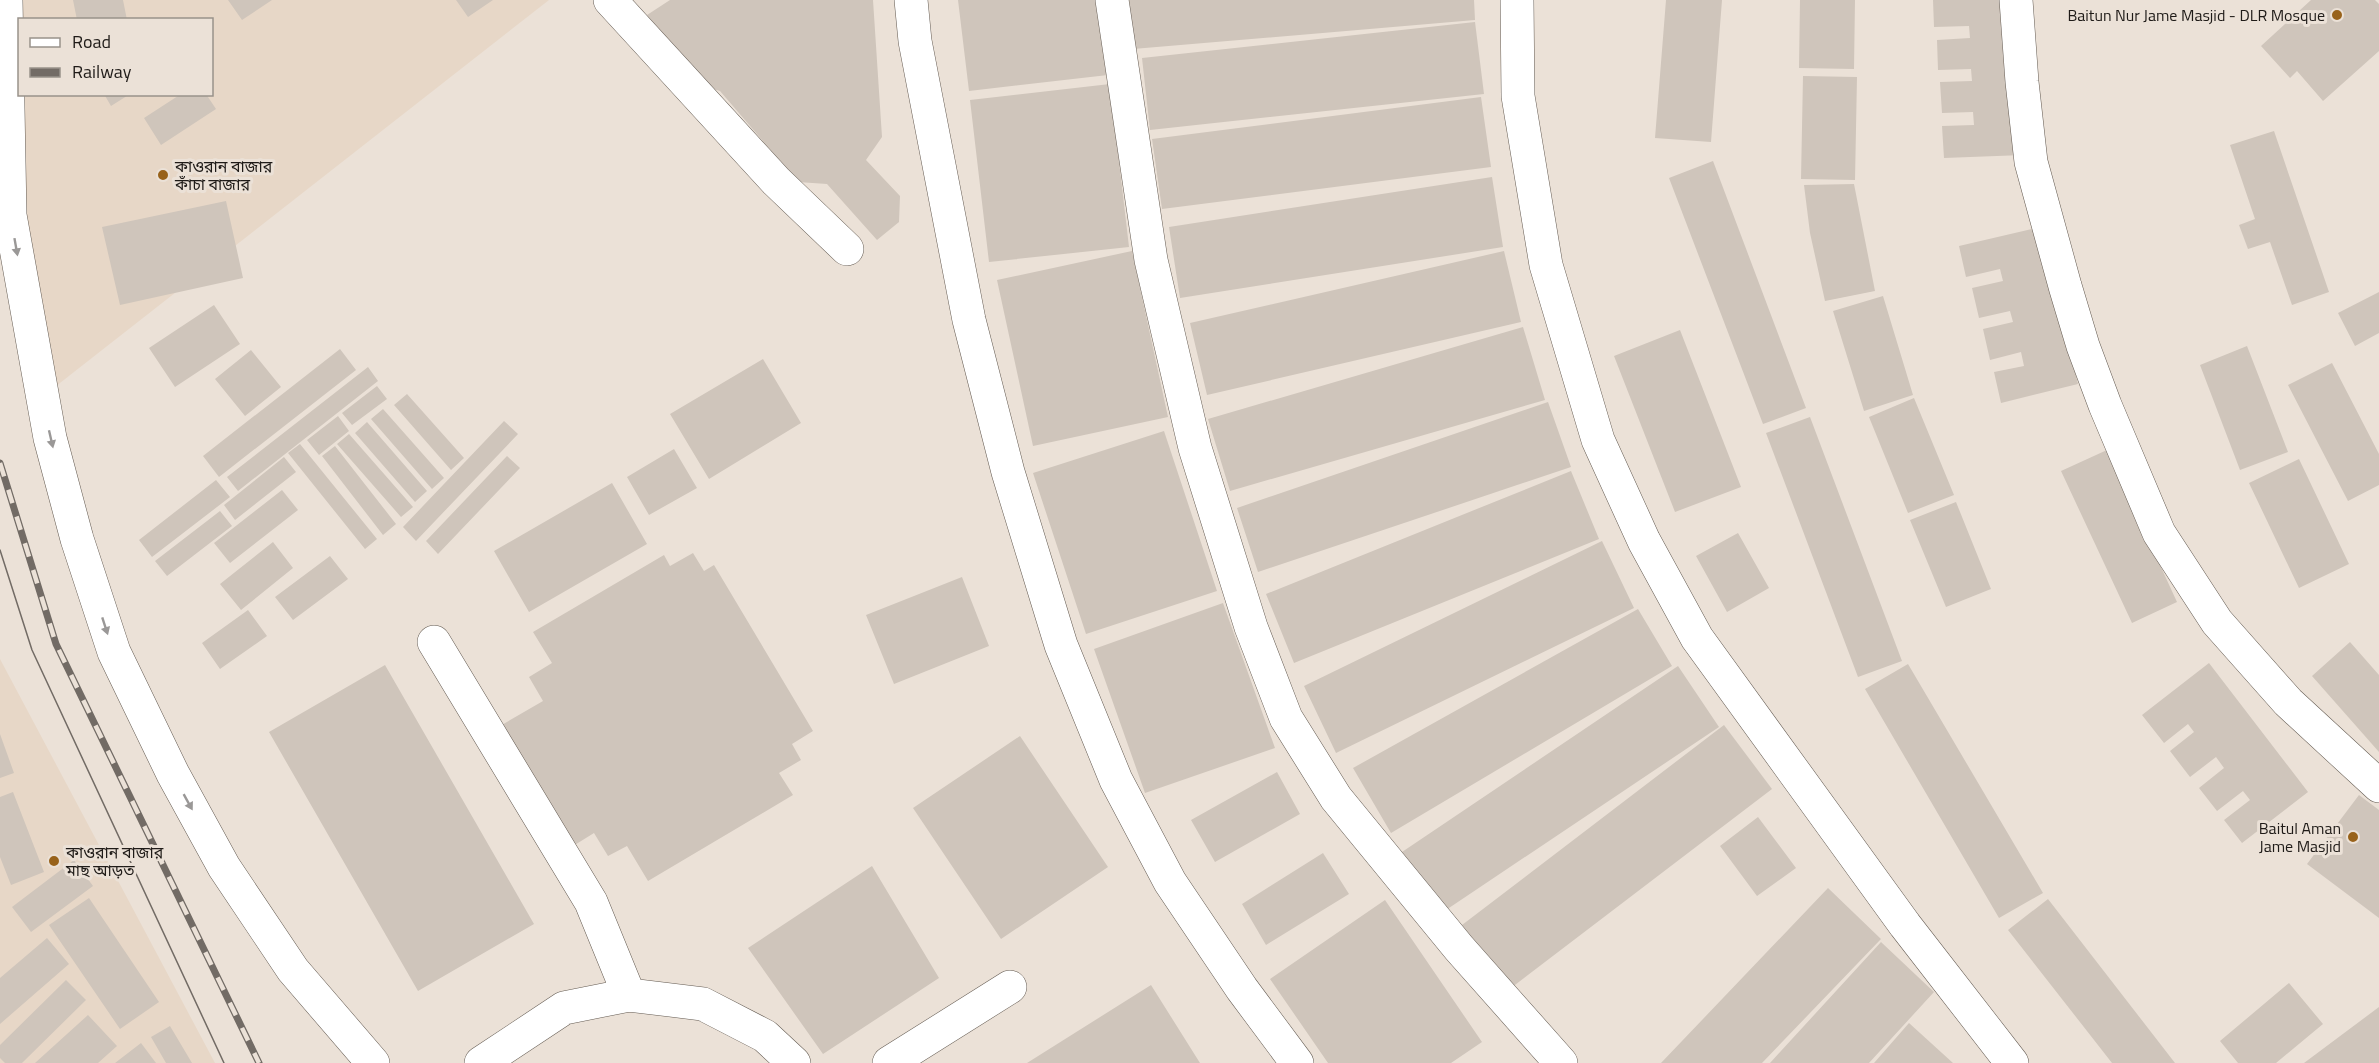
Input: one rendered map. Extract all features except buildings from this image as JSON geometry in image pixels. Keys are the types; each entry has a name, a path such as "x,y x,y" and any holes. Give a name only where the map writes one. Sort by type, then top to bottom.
{"main road":[{"path":"6,0 10,215 50,438 77,539 114,652 173,774 224,867 293,970 373,1063"},
{"path":"610,0 776,181 847,249"},
{"path":"911,0 915,41 969,320 1008,472 1061,645 1116,780 1170,882 1242,989 1297,1063"},
{"path":"1112,0 1151,260 1195,448 1251,627 1287,717 1336,798 1459,948 1561,1063"},
{"path":"1517,0 1518,96 1546,265 1598,440 1644,541 1697,638 1905,925 2012,1063"},
{"path":"2016,0 2031,162 2046,218 2083,346 2159,532 2217,622 2288,702 2379,786"},
{"path":"434,642 591,903 629,995"},
{"path":"889,1063 1010,987"},
{"path":"481,1063 564,1008 629,995 703,1004 765,1036 794,1063"}],"shaded area":[{"name":"কাওরান বাজার কাঁচা বাজার","path":"0,0 549,0 51,390 0,256"},
{"name":"কাওরান বাজার মাছ আড়ত","path":"0,659 215,1063 0,1063"}],"tram line":[{"path":"0,550 32,650 224,1063"}],"railway":[{"path":"0,463 56,644 259,1063"}],"place":[{"name":"Baitun Nur Jame Masjid - DLR Mosque","path":"2337,15"},
{"name":"কাওরান বাজার কাঁচা বাজার","path":"163,175"},
{"name":"Baitul Aman Jame Masjid","path":"2353,837"},
{"name":"কাওরান বাজার মাছ আড়ত","path":"54,861"}]}
